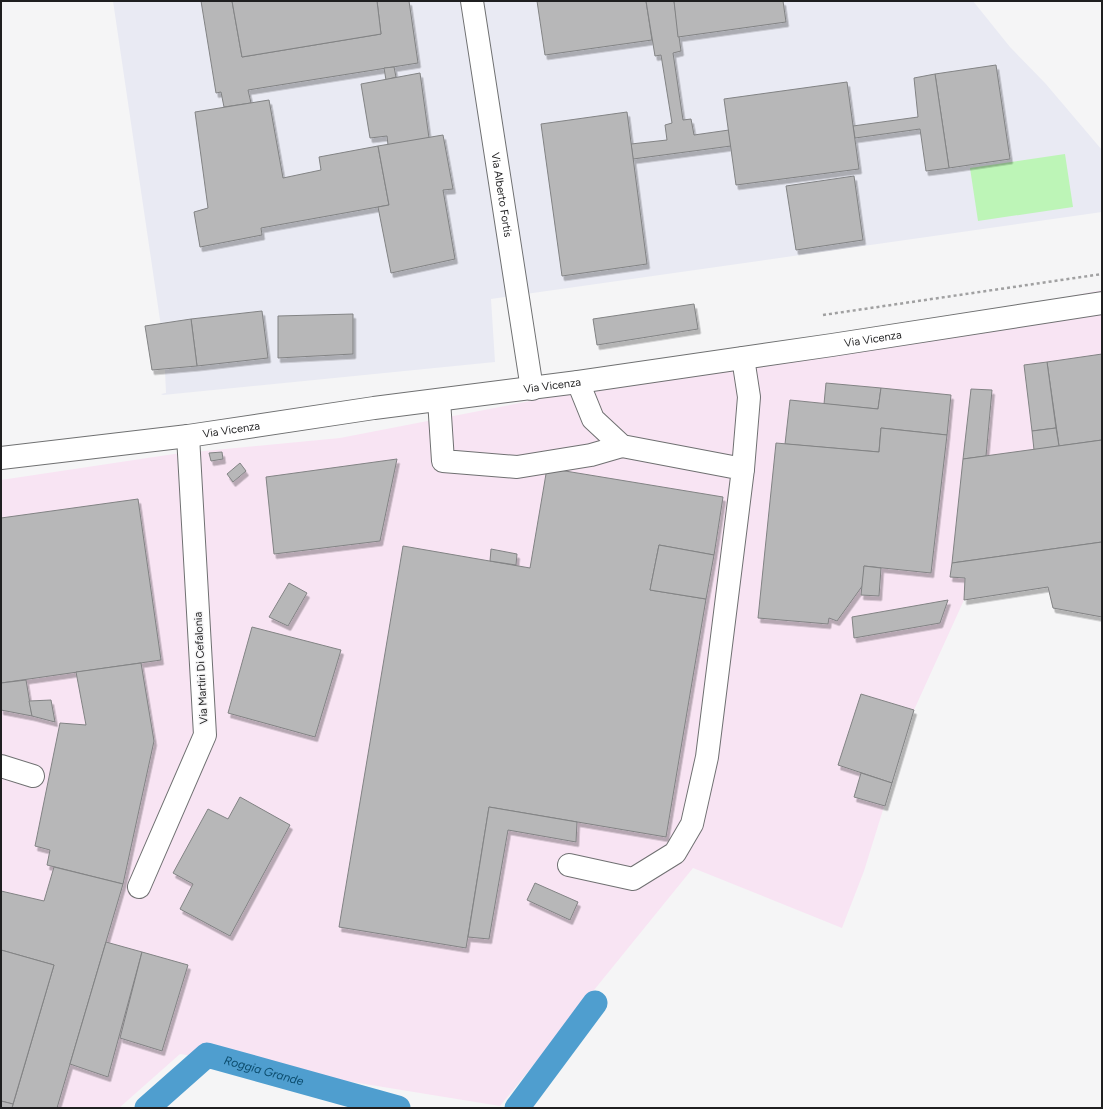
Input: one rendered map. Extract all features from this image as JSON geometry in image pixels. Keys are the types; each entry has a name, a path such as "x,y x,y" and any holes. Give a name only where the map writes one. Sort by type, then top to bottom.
{"street":[{"name":"Via Alberto Fortis","path":"472,1 532,388"},
{"name":"Via Vicenza","path":"1,458 188,436 439,400 578,382 1102,303"},
{"path":"569,865 633,879 675,853 692,824 707,757 743,470 749,397 743,358"},
{"path":"578,382 593,419 622,446"},
{"path":"439,400 443,461 517,467 591,455 622,446 743,470"},
{"name":"Via Martiri Di Cefalonia","path":"139,887 205,734 188,436"},
{"path":"1,766 33,776"}],"path":[{"path":"823,315 1102,274"}],"shaded area":[{"path":"113,1 973,1 1010,47 1045,83 1102,150 1102,212 491,299 495,362 163,395 161,394 166,393 164,347"},
{"path":"1102,290 1102,617 1053,608 1048,587 964,600 914,710 864,871 842,928 693,868 500,1106 180,1054 119,1108 1,1108 1,480 174,454 340,438"}],"green space":[{"path":"1065,154 1073,207 978,221 970,168"}],"building":[{"path":"201,1 232,1 242,57 381,34 377,1 409,1 418,63 248,90 251,103 224,107 221,92 216,93"},
{"path":"232,1 377,1 381,34 242,57"},
{"path":"537,1 646,1 652,40 545,55"},
{"path":"646,1 674,1 681,51 673,53 683,120 691,119 694,135 729,130 731,146 633,159 631,144 667,140 665,125 672,123 661,55 655,56"},
{"path":"674,1 783,1 786,22 678,37"},
{"path":"996,65 1010,159 949,168 935,74"},
{"path":"394,67 396,77 386,80 384,68"},
{"path":"420,73 429,138 388,145 387,136 370,138 361,84"},
{"path":"935,74 949,168 926,171 920,129 855,138 853,126 918,117 914,78"},
{"path":"847,82 859,169 736,185 724,99"},
{"path":"269,100 283,178 321,170 319,157 378,146 389,205 261,228 262,235 200,247 194,212 208,208 195,112"},
{"path":"627,112 647,264 562,276 541,124"},
{"path":"443,135 453,189 443,190 455,259 391,273 378,207 389,205 378,146"},
{"path":"854,176 863,240 796,250 786,186"},
{"path":"694,304 698,329 597,345 593,319"},
{"path":"262,311 268,358 197,366 191,319"},
{"path":"353,314 353,354 278,358 278,316"},
{"path":"191,319 197,366 152,370 145,326"},
{"path":"1102,354 1102,440 1059,446 1047,362"},
{"path":"1047,362 1056,428 1032,431 1024,365"},
{"path":"826,383 881,388 878,409 824,404"},
{"path":"881,388 951,395 947,435 881,428 879,452 785,444 790,400 878,409"},
{"path":"971,389 992,390 986,456 963,459"},
{"path":"881,428 947,435 931,573 864,566 863,585 837,621 829,618 828,624 758,618 776,443 879,452"},
{"path":"1056,428 1059,446 1034,450 1032,431"},
{"path":"1102,440 1102,542 952,563 963,459"},
{"path":"222,452 223,459 211,461 209,453"},
{"path":"397,459 380,541 274,554 266,477"},
{"path":"240,463 246,471 233,482 227,474"},
{"path":"547,468 723,497 714,555 659,545 650,590 706,599 666,837 489,807 466,948 339,927 403,546 530,568"},
{"path":"138,499 161,660 1,683 1,518"},
{"path":"1102,542 1102,617 1053,608 1048,587 964,600 965,578 950,577 952,563"},
{"path":"659,545 714,555 706,599 650,590"},
{"path":"491,549 517,554 516,565 490,561"},
{"path":"864,566 881,568 879,596 861,595"},
{"path":"289,583 307,593 288,626 269,617"},
{"path":"948,600 940,623 854,638 852,617"},
{"path":"252,627 341,650 315,737 228,713"},
{"path":"141,663 154,741 123,884 47,865 50,850 35,846 60,723 86,725 76,672"},
{"path":"26,680 32,716 1,710 1,683"},
{"path":"861,694 914,710 892,783 838,765"},
{"path":"51,700 55,722 32,716 29,701"},
{"path":"861,773 892,783 885,806 854,797"},
{"path":"240,797 290,825 230,936 180,909 193,884 173,873 208,809 228,819"},
{"path":"489,807 577,822 576,842 508,830 489,939 468,937"},
{"path":"54,867 123,884 57,1108 12,1108 54,965 1,950 1,891 44,901"},
{"path":"535,883 578,902 570,920 527,900"},
{"path":"106,942 142,952 108,1077 70,1064"},
{"path":"1,950 54,965 13,1104 1,1101"},
{"path":"142,952 188,965 162,1051 120,1038"},
{"path":"1,1101 13,1104 12,1108 1,1108"}],"waterway":[{"name":"Roggia Grande","path":"517,1108 595,1003"},
{"name":"Roggia Grande","path":"147,1108 207,1055 398,1108"}]}
